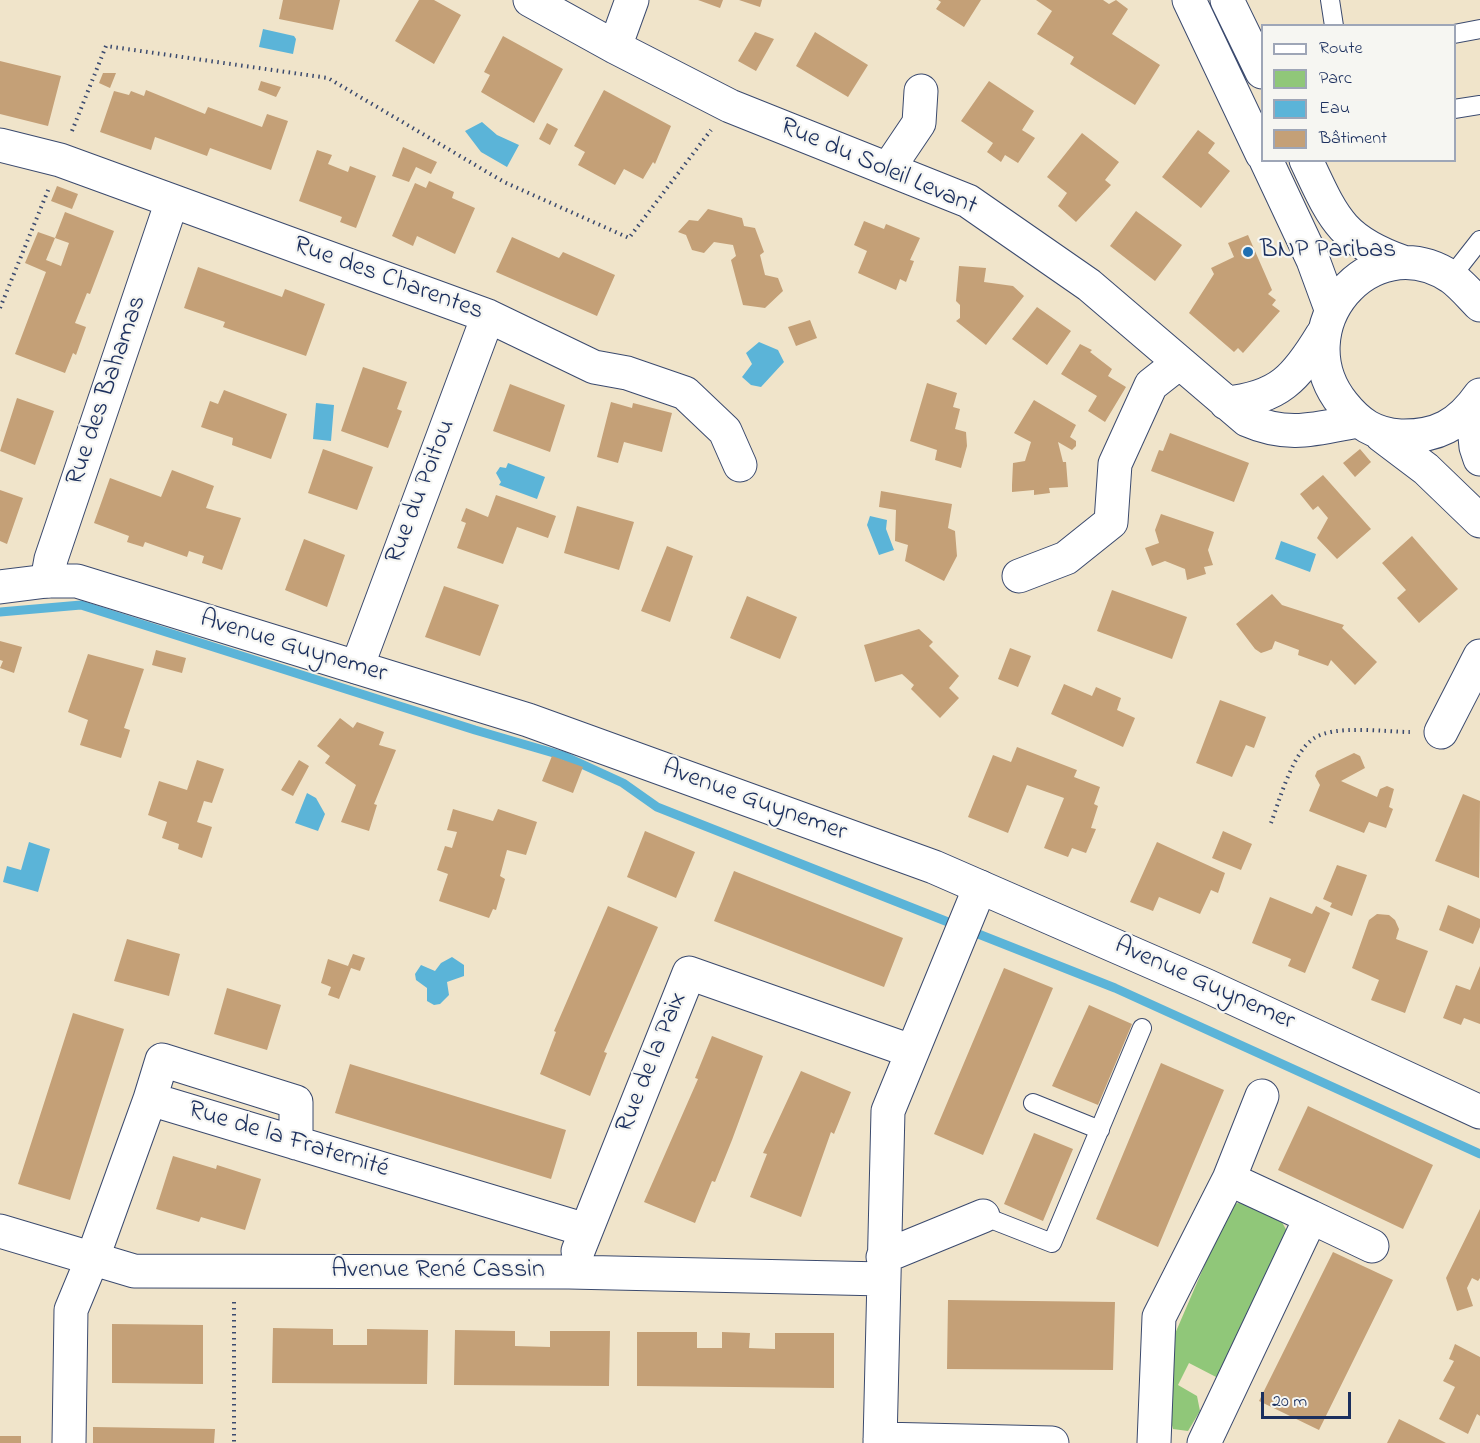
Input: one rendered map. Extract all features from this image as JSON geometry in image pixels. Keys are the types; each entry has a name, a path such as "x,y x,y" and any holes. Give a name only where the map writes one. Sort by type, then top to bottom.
{"street":[{"name":"Rue du Soleil Levant","path":"530,0 730,106 968,201 1089,285 1247,420 1269,430 1369,428 1423,437 1449,427 1476,400"},
{"path":"615,47 632,0"},
{"path":"1189,0 1261,150"},
{"path":"1227,0 1261,68"},
{"path":"888,169 919,123 921,92"},
{"name":"Rue des Charentes","path":"0,145 60,160 488,316 594,367 627,373 685,393 725,431 740,465"},
{"path":"1267,162 1313,260 1327,322 1326,377 1369,428 1426,469 1480,521"},
{"path":"1307,162 1328,206 1346,231 1372,251 1403,262 1421,265 1451,277 1480,305"},
{"name":"Rue des Bahamas","path":"47,581 51,559 172,201"},
{"path":"1226,403 1251,401 1281,388 1303,367 1327,322 1352,283 1374,270 1403,262"},
{"name":"Rue du Poitou","path":"357,667 488,316"},
{"path":"1019,576 1066,558 1111,522 1115,464 1151,385 1179,363"},
{"path":"1476,400 1476,447 1480,459"},
{"name":"Avenue Guynemer","path":"0,587 47,581 77,581 528,720 934,867 1239,1000 1480,1112"},
{"path":"1441,732 1480,656"},
{"path":"980,887 888,1112 880,1441 1052,1443"},
{"name":"Rue de la Paix","path":"569,1272 689,973 912,1052"},
{"path":"1154,1443 1159,1317 1229,1179 1262,1096"},
{"name":"Rue de la Fraternité","path":"69,1443 71,1310 93,1257 150,1099 586,1230"},
{"path":"1229,1179 1372,1246"},
{"path":"883,1268 982,1216"},
{"path":"1204,1443 1311,1217"},
{"name":"Avenue René Cassin","path":"0,1231 134,1271 569,1272 883,1268"}],"lane":[{"path":"1330,0 1334,24"},
{"path":"1456,34 1480,29"},
{"path":"1456,109 1480,105"},
{"path":"1451,277 1480,240"},
{"path":"982,1216 1052,1243 1142,1028"},
{"path":"1033,1103 1100,1130"}],"path":[{"path":"0,308 106,46 328,78 504,182 629,238 730,106"},
{"path":"1271,823 1298,757 1313,739 1336,731 1441,732"},
{"path":"234,1272 234,1443"}],"green space":[{"path":"1248,1202 1278,1215 1288,1233 1218,1378 1189,1363 1178,1385 1197,1396 1200,1411 1188,1431 1173,1429 1170,1418 1171,1343 1231,1204"}],"water":[{"path":"263,29 294,36 296,39 293,54 259,47"},
{"path":"482,122 497,135 519,145 507,167 481,152 465,131"},
{"path":"759,342 778,350 784,362 761,387 751,385 742,377 752,364 746,353"},
{"path":"316,403 334,405 331,441 313,439"},
{"path":"508,463 545,477 537,499 499,485 501,482 496,473 500,467 506,468"},
{"path":"870,516 887,520 886,529 894,550 879,555 867,525"},
{"path":"1281,541 1316,554 1310,572 1275,559"},
{"path":"307,793 316,798 325,814 318,831 295,823"},
{"path":"29,842 50,849 38,892 3,882 7,866 21,870"},
{"path":"452,957 464,965 464,976 447,982 449,995 440,1004 434,1005 427,1001 427,988 416,980 415,974 421,965 435,971 441,963"}],"building":[{"path":"283,0 340,0 333,30 279,19"},
{"path":"419,0 434,0 461,15 434,64 395,41"},
{"path":"698,0 723,0 720,8"},
{"path":"739,0 762,0 760,7"},
{"path":"938,0 981,0 964,27 936,9 941,2"},
{"path":"1036,0 1103,0 1109,4 1116,0 1128,9 1112,34 1160,65 1135,105 1070,64 1074,57 1037,34 1052,11"},
{"path":"755,32 774,39 756,71 738,61"},
{"path":"815,32 868,65 848,97 796,66"},
{"path":"503,36 563,69 534,123 481,92 490,75 484,72"},
{"path":"0,61 61,76 48,126 0,114"},
{"path":"103,73 116,73 110,88 99,83"},
{"path":"261,81 281,87 276,97 258,90"},
{"path":"989,81 1034,111 1022,130 1035,138 1018,163 1005,155 1001,162 987,152 993,143 961,121"},
{"path":"146,90 205,114 208,107 262,127 267,114 288,121 271,170 210,148 207,156 155,137 151,150 100,132 114,91 129,95 131,91 144,96"},
{"path":"604,90 671,126 655,164 653,162 643,179 624,169 615,185 578,165 585,152 574,146"},
{"path":"547,123 558,129 550,145 539,139"},
{"path":"1198,130 1215,143 1208,153 1230,171 1201,208 1162,177"},
{"path":"1082,133 1119,162 1105,180 1111,185 1076,222 1058,206 1067,193 1047,177"},
{"path":"403,147 437,162 431,174 416,167 409,182 392,176"},
{"path":"317,150 332,155 328,164 348,172 350,166 376,176 356,228 340,222 342,217 299,201"},
{"path":"429,181 454,192 452,198 475,208 455,254 417,236 413,246 392,236 415,183 426,188"},
{"path":"57,186 78,194 72,209 51,201"},
{"path":"708,209 742,218 744,226 755,228 764,252 760,255 765,275 778,278 783,291 765,308 743,305 731,260 736,256 733,245 714,242 704,253 692,250 686,235 678,232 689,220 698,221"},
{"path":"1136,211 1182,245 1155,281 1110,246"},
{"path":"65,212 114,231 90,294 87,293 75,323 86,327 76,355 73,353 65,373 15,354 46,272 25,263 38,232 55,238","holes":["55,238 69,243 61,266 46,260"]},
{"path":"864,221 884,229 886,224 920,238 910,260 914,261 906,282 900,279 896,290 858,273 867,251 854,245"},
{"path":"1248,235 1272,290 1268,294 1276,300 1272,305 1280,311 1243,353 1238,348 1234,352 1189,313 1214,274 1211,268 1234,257 1228,243"},
{"path":"512,237 559,258 563,252 615,275 597,316 496,272"},
{"path":"959,266 986,268 984,282 1013,286 1024,296 986,345 956,321 960,318 960,305 956,301"},
{"path":"198,267 282,297 285,289 325,304 306,356 223,327 225,322 184,308"},
{"path":"1037,307 1071,331 1047,365 1012,339"},
{"path":"810,320 817,338 796,346 788,327"},
{"path":"1080,344 1092,350 1090,352 1112,369 1108,376 1126,387 1105,422 1088,411 1097,396 1061,374"},
{"path":"363,367 407,382 397,409 402,411 388,448 341,431"},
{"path":"927,383 957,393 953,407 960,409 955,429 966,432 967,446 961,468 935,460 937,450 910,441"},
{"path":"510,384 565,405 550,452 493,431"},
{"path":"224,390 287,414 271,459 232,445 233,438 201,427 210,401 218,404"},
{"path":"17,398 54,411 35,465 0,451"},
{"path":"1034,400 1076,425 1070,437 1076,441 1076,446 1072,450 1058,442 1063,462 1066,462 1068,487 1049,488 1050,493 1034,495 1034,490 1012,492 1012,485 1013,463 1025,461 1031,442 1014,433"},
{"path":"611,402 632,408 633,403 672,413 662,452 624,442 618,463 597,457"},
{"path":"1170,433 1249,463 1234,502 1151,471 1159,450 1163,451"},
{"path":"323,449 373,467 357,510 308,493"},
{"path":"1360,449 1371,462 1355,477 1343,463"},
{"path":"172,470 214,486 206,508 241,518 222,570 202,563 204,556 189,551 187,557 145,542 143,547 127,542 129,536 94,523 110,478 161,497"},
{"path":"1323,475 1371,529 1337,559 1317,538 1328,518 1318,506 1313,510 1300,494"},
{"path":"0,490 23,498 7,544 0,541"},
{"path":"881,491 952,504 948,528 955,531 957,556 944,581 905,561 908,545 895,541 896,510 879,507"},
{"path":"496,495 556,516 548,538 517,527 503,564 457,548 466,523 461,521 466,508 488,517"},
{"path":"577,506 634,522 619,570 564,553"},
{"path":"1161,514 1214,532 1208,550 1213,565 1204,567 1206,574 1187,580 1185,569 1165,561 1152,566 1145,548 1159,543 1155,530"},
{"path":"1412,536 1458,589 1419,623 1397,598 1406,590 1382,563"},
{"path":"304,539 345,555 327,607 285,590"},
{"path":"667,546 693,556 670,622 641,611"},
{"path":"444,586 499,605 480,656 425,637"},
{"path":"1112,590 1187,617 1172,659 1097,631"},
{"path":"1272,594 1282,605 1344,625 1342,628 1377,662 1355,685 1331,660 1328,666 1298,655 1299,650 1275,641 1272,649 1261,653 1255,649 1236,624"},
{"path":"747,596 797,617 780,659 730,638"},
{"path":"919,629 933,642 929,646 959,676 949,688 959,698 940,718 911,689 914,685 902,674 875,682 864,645"},
{"path":"0,641 22,647 14,673 0,668 3,661 0,660"},
{"path":"1010,648 1031,656 1018,687 998,679"},
{"path":"156,650 186,658 182,673 152,665"},
{"path":"88,654 144,669 124,728 130,730 121,758 80,745 88,720 68,712"},
{"path":"1064,684 1092,696 1096,687 1121,698 1117,710 1135,718 1123,747 1051,714"},
{"path":"1220,700 1266,717 1254,748 1246,745 1232,777 1196,763"},
{"path":"340,718 353,728 357,722 384,732 379,745 396,750 374,804 377,805 369,831 341,822 356,785 325,763 330,756 317,746"},
{"path":"1017,747 1077,770 1074,777 1100,787 1094,804 1098,806 1091,828 1096,829 1086,853 1072,848 1068,857 1044,848 1064,798 1027,785 1008,833 968,817 993,755 1011,762"},
{"path":"1354,753 1360,756 1365,768 1341,781 1377,797 1380,789 1387,786 1394,789 1389,807 1393,809 1386,828 1369,822 1364,833 1309,811 1320,785 1315,776 1317,771"},
{"path":"552,756 583,767 573,793 542,781"},
{"path":"197,760 224,769 212,803 204,801 197,822 212,827 202,858 178,849 179,844 162,838 167,822 148,815 159,781 187,790"},
{"path":"299,760 309,766 293,796 281,790"},
{"path":"1463,794 1480,801 1479,878 1435,861"},
{"path":"453,809 493,821 498,809 537,822 526,855 507,850 500,876 505,879 496,910 493,909 489,918 439,901 448,874 437,870 445,846 452,848 457,832 447,830"},
{"path":"645,831 695,852 676,898 627,877"},
{"path":"1223,831 1252,844 1241,870 1212,858"},
{"path":"1157,842 1225,873 1218,893 1211,890 1200,914 1159,897 1153,911 1130,902"},
{"path":"1337,865 1367,875 1352,916 1330,907 1332,903 1323,899"},
{"path":"734,871 903,938 884,987 714,921"},
{"path":"1270,897 1312,914 1316,906 1330,913 1305,973 1288,966 1291,959 1252,943"},
{"path":"1448,905 1480,919 1480,927 1473,944 1439,930"},
{"path":"608,906 658,927 604,1052 607,1053 590,1096 540,1074 556,1032 554,1031"},
{"path":"1377,914 1389,915 1395,920 1399,929 1396,939 1428,951 1405,1013 1371,1000 1379,980 1352,968 1369,920"},
{"path":"127,939 180,954 169,996 114,981"},
{"path":"353,954 365,958 360,971 351,968 339,999 328,995 331,987 321,983 328,959 348,966"},
{"path":"1480,966 1480,1024 1464,1018 1461,1025 1443,1018 1456,985 1470,990"},
{"path":"1004,968 1053,988 983,1155 934,1134"},
{"path":"227,988 281,1005 267,1050 214,1034"},
{"path":"1089,1005 1132,1024 1098,1105 1052,1086"},
{"path":"73,1013 124,1029 70,1200 18,1184"},
{"path":"712,1036 763,1056 715,1182 712,1181 695,1223 644,1202 698,1079 695,1078"},
{"path":"1161,1063 1224,1090 1158,1247 1096,1219"},
{"path":"350,1064 566,1130 551,1179 335,1113"},
{"path":"801,1071 851,1092 834,1134 831,1132 801,1217 750,1197 767,1154 763,1153"},
{"path":"1308,1106 1433,1165 1403,1229 1278,1170"},
{"path":"1034,1133 1073,1149 1043,1221 1004,1204"},
{"path":"173,1156 216,1169 217,1165 261,1179 245,1230 201,1217 199,1222 156,1209"},
{"path":"1480,1209 1480,1278 1478,1281 1472,1278 1467,1288 1473,1306 1457,1311 1446,1278"},
{"path":"1333,1252 1393,1280 1319,1430 1259,1401"},
{"path":"948,1300 1115,1302 1113,1370 947,1369"},
{"path":"112,1324 203,1325 203,1384 112,1383"},
{"path":"273,1328 333,1329 333,1345 367,1345 367,1329 428,1330 427,1384 272,1383"},
{"path":"455,1330 515,1331 515,1346 550,1347 550,1331 610,1331 609,1386 454,1385"},
{"path":"637,1332 697,1332 697,1348 722,1348 722,1332 750,1333 749,1348 775,1349 775,1333 834,1333 834,1388 637,1386"},
{"path":"1455,1344 1480,1357 1480,1416 1477,1414 1468,1434 1439,1419 1455,1387 1443,1381 1454,1361 1449,1359"},
{"path":"1399,1419 1409,1424 1446,1443 1387,1443"},
{"path":"93,1427 215,1429 214,1443 93,1443"},
{"path":"0,1436 21,1436 21,1443 0,1443"}],"waterway":[{"path":"0,612 81,605 564,756 623,783 657,807 1115,988 1480,1154"}],"place":[{"name":"BNP Paribas","path":"1248,252"}]}
